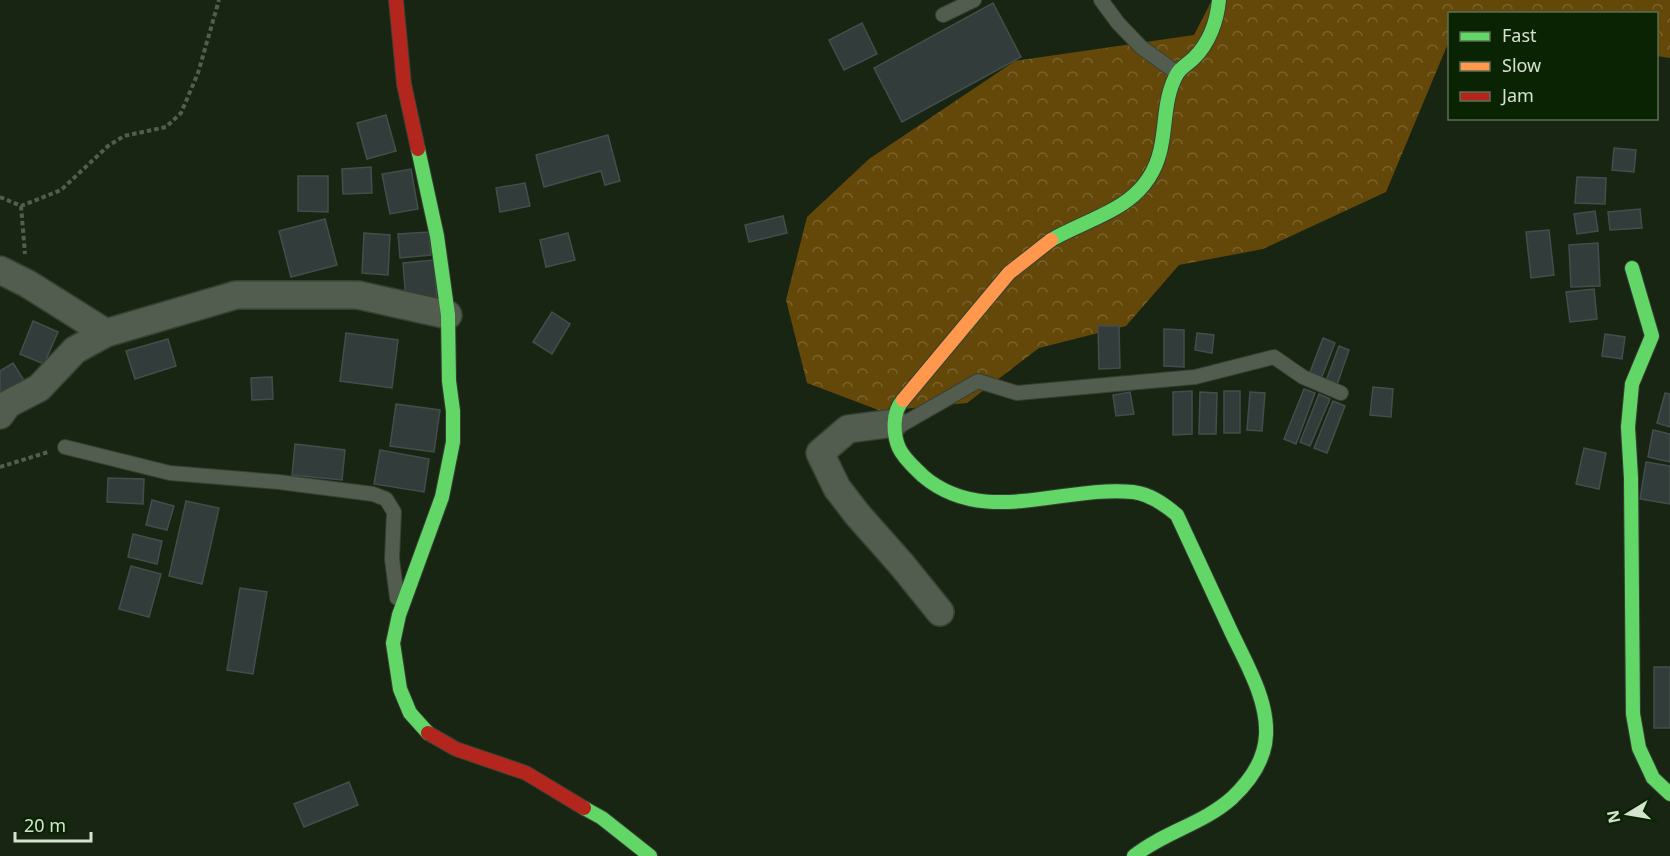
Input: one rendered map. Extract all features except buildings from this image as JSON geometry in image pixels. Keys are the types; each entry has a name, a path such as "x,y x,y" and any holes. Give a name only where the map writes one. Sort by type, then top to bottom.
{"street":[{"path":"396,0 405,84 437,236 448,315 453,442 442,497 399,615 393,643 400,689 410,712 428,733 456,749 525,773 602,818 650,856"},
{"path":"1134,856 1164,837 1215,812 1234,796 1253,774 1263,755 1266,734 1264,711 1256,686 1177,515 1160,501 1139,493 1116,491 1011,503 979,501 949,494 925,480 904,458 895,438 894,426 899,404 1009,273 1051,239 1100,219 1124,205 1146,183 1160,157 1167,106 1177,73 1195,56 1208,37 1219,10 1219,0"},
{"path":"1632,268 1652,336 1632,384 1628,427 1632,513 1633,714 1639,748 1653,778 1670,794"},
{"path":"0,270 28,284 106,333"},
{"path":"0,415 8,404 39,388 75,350 106,333 236,295 358,295 448,315"},
{"path":"894,426 848,429 820,453 837,488 940,612"}],"lane":[{"path":"943,15 974,0"},
{"path":"1101,0 1141,47 1177,73"},
{"path":"894,426 978,381 1017,393 1195,377 1274,357 1303,377 1341,393"},
{"path":"65,447 170,473 279,482 373,494 386,499 394,512 392,559 399,615"}],"path":[{"path":"0,197 21,206 61,190 108,146 124,136 166,127 181,113 198,72 219,0"},
{"path":"21,206 28,284"},
{"path":"0,466 65,447"}],"green space":[{"path":"1212,0 1670,0 1670,58 1658,56 1658,12 1448,12 1448,43 1386,192 1263,249 1179,265 1126,326 1039,348 967,403 881,411 807,383 786,300 807,217 869,159 1015,61 1194,35"}],"traffic: fast":[{"path":"1051,240 1121,205 1147,181 1156,163 1162,142 1168,99 1173,82 1208,39 1219,0"},
{"path":"418,149 437,236 448,315 453,442 442,497 399,615 393,643 400,689 410,713 428,733"},
{"path":"1632,268 1652,336 1632,384 1628,427 1631,478 1633,714 1639,748 1653,778 1670,794"},
{"path":"903,400 895,417 899,448 906,459 923,476 947,491 972,499 998,502 1106,491 1133,492 1157,500 1177,515 1259,693 1266,721 1265,744 1255,770 1232,798 1209,815 1158,840 1134,856"},
{"path":"584,808 602,818 650,856"}],"traffic: slow":[{"path":"903,400 1009,273 1051,240"}],"traffic: jam":[{"path":"396,0 404,84 418,149"},
{"path":"428,733 456,749 526,773 584,808"}]}
